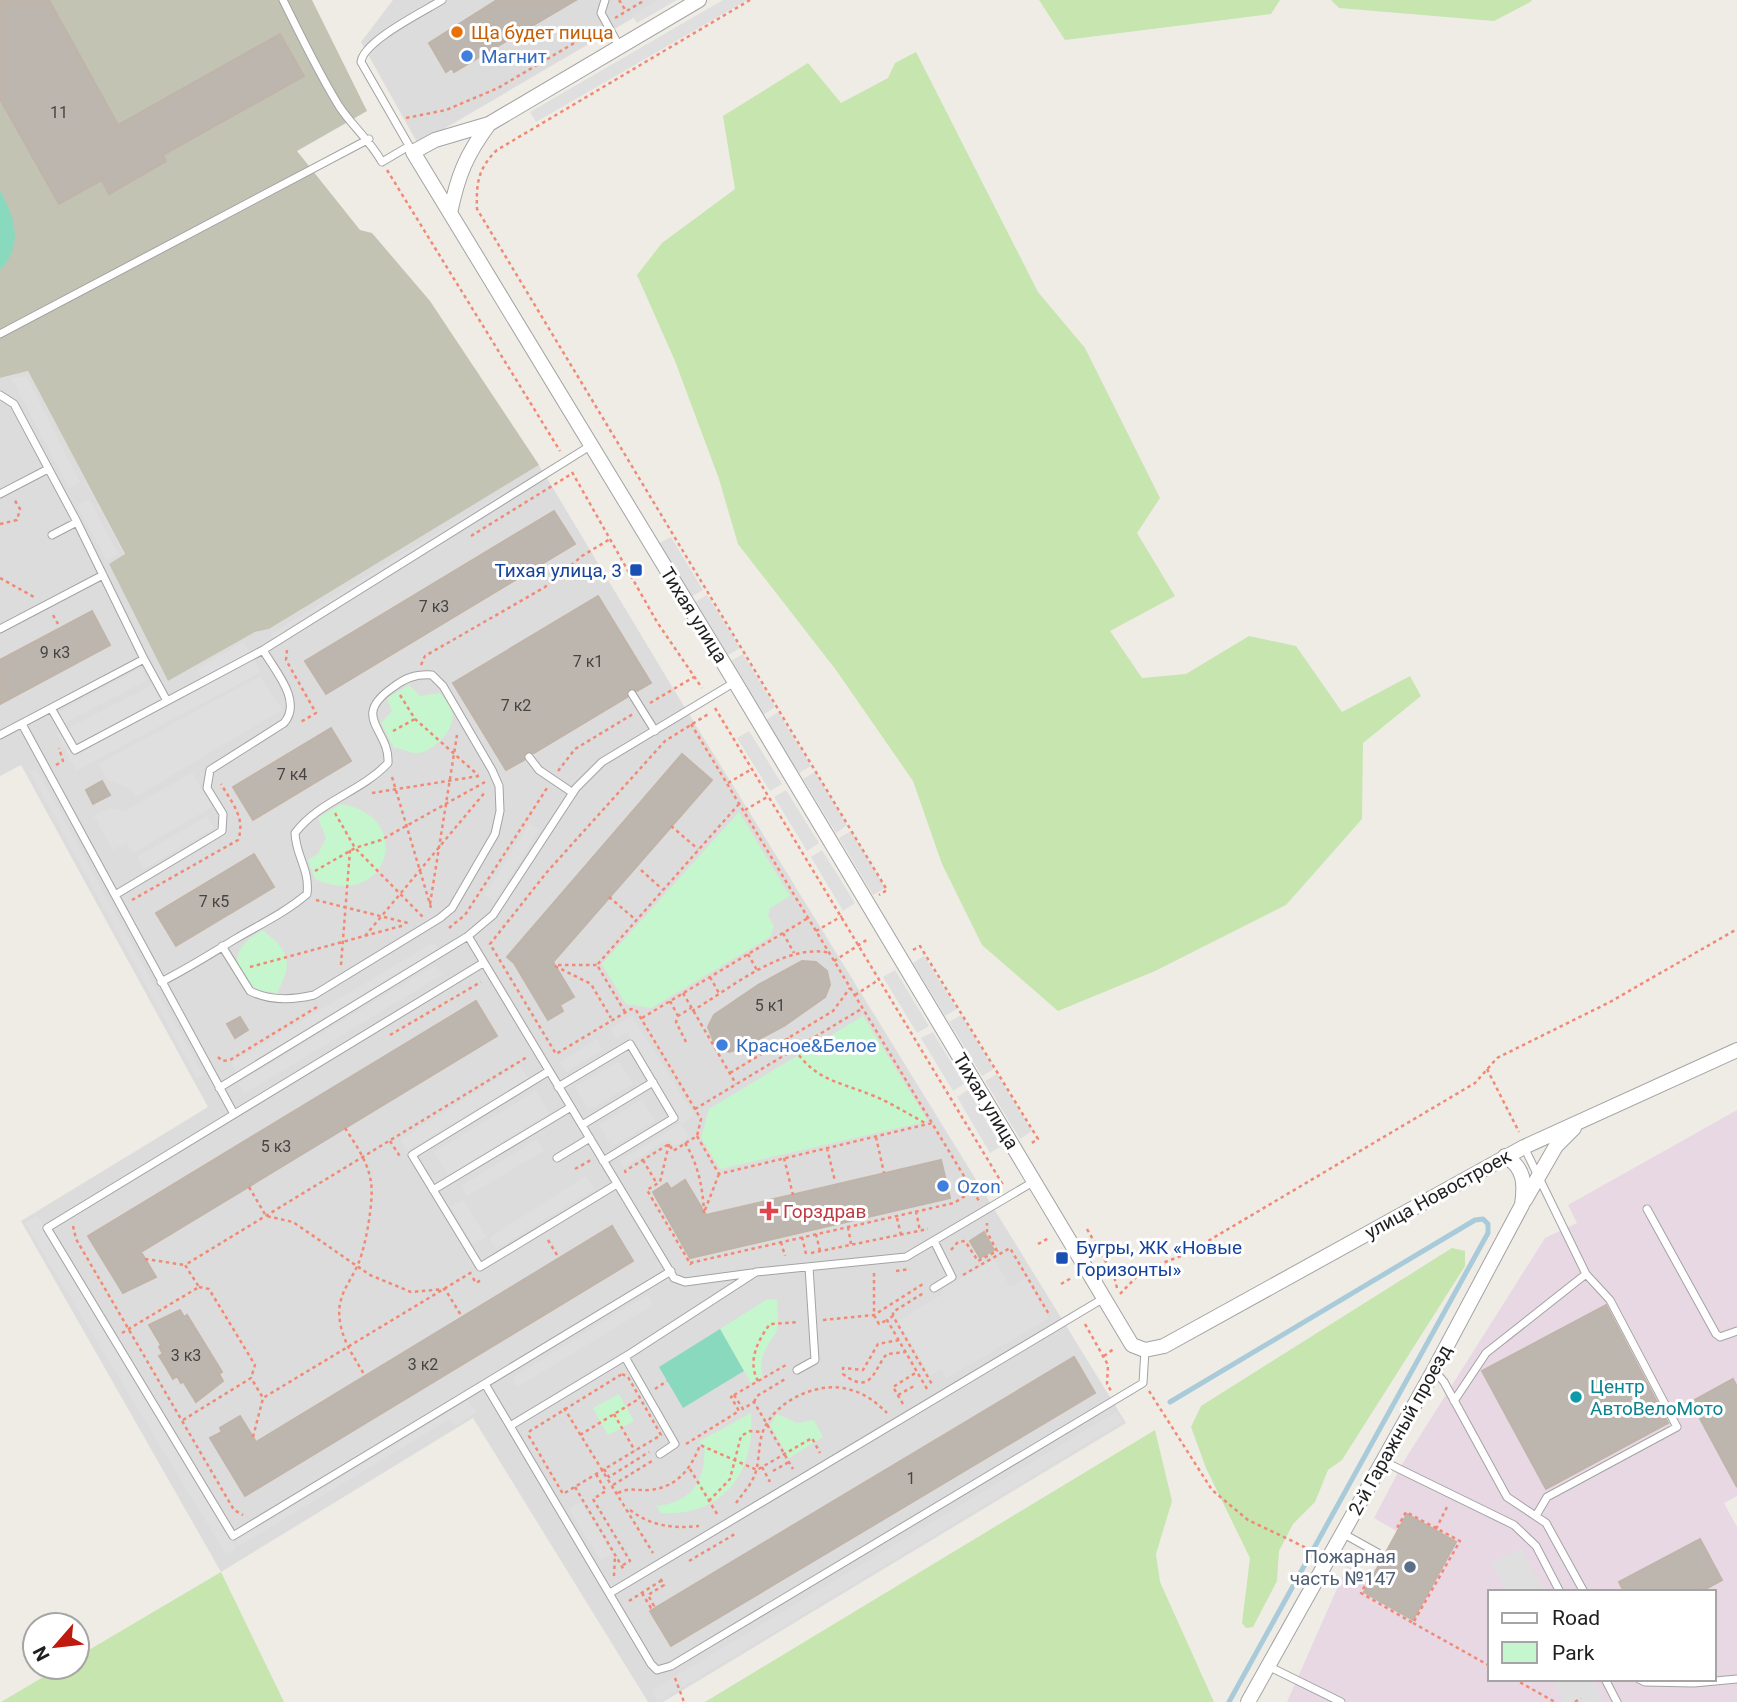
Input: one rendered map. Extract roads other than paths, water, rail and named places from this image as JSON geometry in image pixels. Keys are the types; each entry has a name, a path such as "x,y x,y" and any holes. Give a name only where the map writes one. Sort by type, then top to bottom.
{"street":[{"path":"411,149 489,124 699,0"},
{"path":"450,213 464,161 489,124"},
{"name":"Тихая улица","path":"411,149 735,682 1132,1345 1145,1350"},
{"name":"улица Новостроек","path":"1145,1350 1164,1346 1505,1156 1517,1143 1580,1121 1737,1051"},
{"name":"2-й Гаражный проезд","path":"1248,1702 1434,1370 1522,1205 1556,1146 1580,1121"},
{"path":"1505,1156 1514,1161 1524,1177 1522,1205"}],"lane":[{"path":"283,0 320,75 341,110 369,139 382,162 411,149 361,62 362,54 374,43 442,0"},
{"path":"605,0 601,13 619,46"},
{"path":"0,334 369,139"},
{"path":"0,395 14,404 167,701"},
{"path":"51,708 75,750 263,650 590,446"},
{"path":"0,494 48,468"},
{"path":"52,535 77,522"},
{"path":"0,629 103,575"},
{"path":"115,895 222,831 223,814 207,788 210,770 289,718 290,698 263,650"},
{"path":"0,735 144,659"},
{"path":"161,982 303,897 309,875 296,848 295,833 305,819 388,763 381,738 375,729 372,713 376,699 416,674 432,675 443,685 495,778 500,811 495,834 452,908 313,995 282,999 250,991 222,946"},
{"path":"219,1088 468,936 494,915 573,793 603,762 735,682"},
{"path":"632,694 655,731"},
{"path":"22,723 234,1114"},
{"path":"529,757 539,770 573,793"},
{"path":"468,936 674,1278 685,1282 906,1257 1034,1181"},
{"path":"484,963 47,1228 168,1429 233,1536 671,1271"},
{"path":"558,1087 629,1044 653,1082 674,1118 601,1158"},
{"path":"549,1071 412,1155 433,1190 480,1267 617,1184"},
{"path":"582,1125 653,1082"},
{"path":"433,1190 571,1107"},
{"path":"557,1157 590,1138"},
{"path":"1517,1143 1539,1177 1586,1274 1610,1300 1677,1426 1547,1497 1537,1514"},
{"path":"1647,1209 1716,1334 1720,1337 1737,1331"},
{"path":"934,1241 952,1277 934,1288"},
{"path":"797,1370 815,1360 809,1267"},
{"path":"510,1426 625,1357 755,1272"},
{"path":"1454,1401 1486,1353 1586,1274"},
{"path":"610,1593 1104,1298"},
{"path":"485,1384 657,1670 671,1666 1143,1383 1145,1350"},
{"path":"625,1357 643,1396 675,1444 660,1454"},
{"path":"1434,1370 1507,1497 1537,1514 1546,1523 1583,1590"},
{"path":"1383,1461 1514,1525 1535,1546 1559,1590"},
{"path":"1342,1533 1378,1553"},
{"path":"1268,1666 1341,1702"},
{"path":"1644,1681 1694,1684 1737,1679"},
{"path":"1606,1681 1617,1702"}],"waterway":[{"path":"1170,1402 1475,1220 1483,1219 1488,1224 1488,1233 1229,1702"}],"place":[{"name":"Ща будет пицца","path":"457,32"},
{"name":"Магнит","path":"467,56"},
{"name":"Тихая улица, 3","path":"636,570"},
{"name":"Красное&Белое","path":"722,1045"},
{"name":"Ozon","path":"943,1186"},
{"name":"Горздрав","path":"769,1211"},
{"name":"Бугры, ЖК «Новые Горизонты»","path":"1062,1258"},
{"name":"Центр АвтоВелоМото","path":"1576,1397"},
{"name":"Пожарная часть №147","path":"1410,1567"}]}
